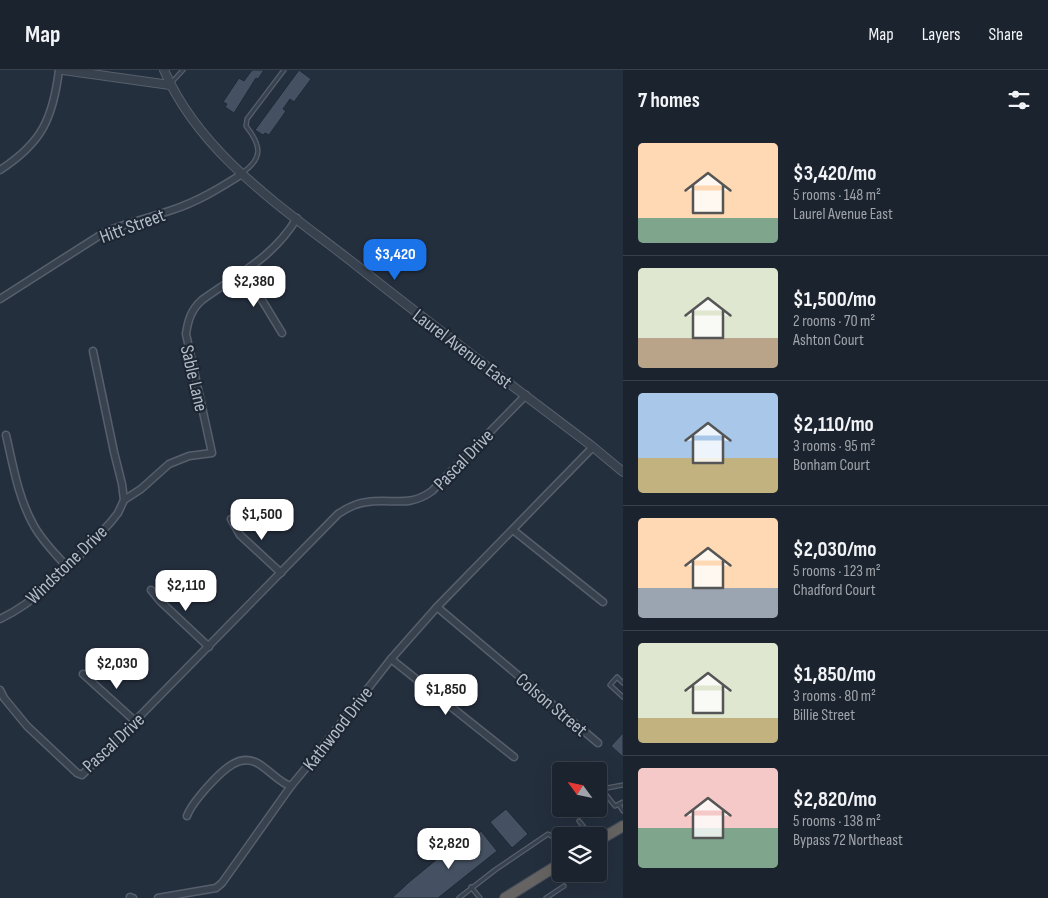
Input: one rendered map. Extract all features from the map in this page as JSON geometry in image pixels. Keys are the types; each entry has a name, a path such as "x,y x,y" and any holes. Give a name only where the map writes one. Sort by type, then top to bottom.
{"highway":[{"path":"607,835 623,826"},
{"path":"505,898 552,869"}],"street":[{"path":"0,170 15,160 41,132 50,116 56,96 58,70"},
{"path":"63,70 170,85"},
{"name":"Laurel Avenue East","path":"164,70 170,85 207,139 242,174 394,295 526,395 623,472"},
{"name":"Hitt Street","path":"0,299 105,232 118,226 182,206 242,174"},
{"name":"Sable Lane","path":"124,500 149,483 169,464 188,456 212,453 186,334 188,321 195,306 202,300 245,272 274,249 287,234 296,218"},
{"path":"245,272 282,333"},
{"path":"93,351 124,500"},
{"name":"Pascal Drive","path":"0,690 4,698 27,726 77,774 82,775 332,520 345,510 368,502 404,502 425,496 526,395"},
{"path":"6,435 25,509 41,537 67,567"},
{"name":"Kathwood Drive","path":"158,898 216,888 222,884 291,786 391,659 437,607 593,448"},
{"name":"Windstone Drive","path":"0,619 26,604 67,567 110,523 118,513 124,500"},
{"path":"231,520 240,534 281,573"},
{"path":"513,530 603,602"},
{"path":"151,590 160,602 209,647"},
{"name":"Colson Street","path":"437,607 598,743"},
{"path":"391,659 514,757"},
{"path":"83,674 136,722"},
{"path":"186,816 195,800 229,767 238,762 247,760 255,762 286,785 291,786"}],"lane":[{"path":"170,85 183,70"},
{"path":"242,174 254,166 258,156 258,146 246,126 247,120 284,70"},
{"path":"623,683 617,678 610,685 623,697"},
{"path":"623,785 607,788 604,791 613,805 615,806 623,802"},
{"path":"618,805 623,811"},
{"path":"579,821 584,827"},
{"path":"459,898 471,887 548,834 552,836"},
{"path":"546,898 564,886"},
{"path":"471,887 480,898"}],"building":[{"path":"252,70 264,70 258,79 256,78 234,113 225,107 227,104 223,102 239,78 244,81"},
{"path":"299,70 311,79 294,102 290,99 283,109 286,111 269,135 265,133 263,135 255,130"},
{"path":"623,733 623,757 611,746"},
{"path":"506,809 528,834 512,848 490,822"},
{"path":"481,831 497,851 438,898 392,898 442,855 446,859"}]}
